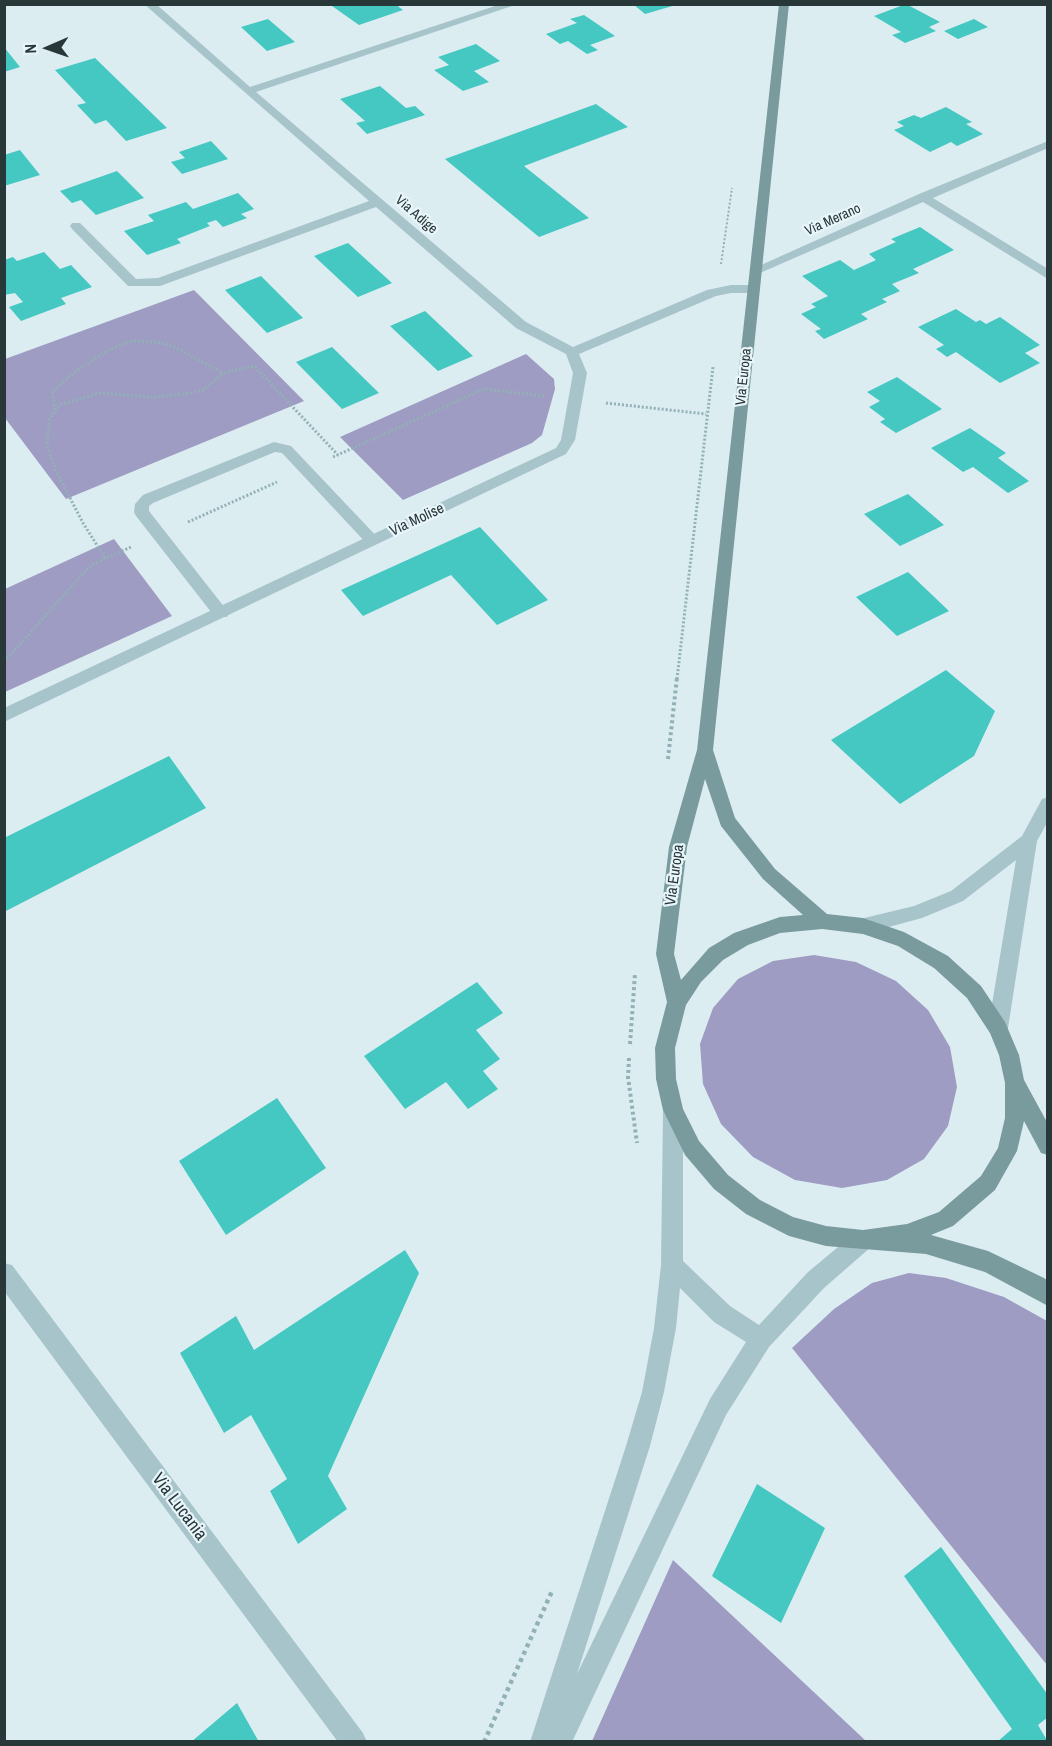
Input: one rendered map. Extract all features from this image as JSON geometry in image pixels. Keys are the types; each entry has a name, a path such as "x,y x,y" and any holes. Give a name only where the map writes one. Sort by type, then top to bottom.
{"street":[{"name":"Via Adige","path":"149,4 522,325 572,352"},
{"path":"248,91 513,4"},
{"name":"Via Europa","path":"677,1002 664,954 678,847 705,750 783,4"},
{"name":"Via Merano","path":"756,270 1047,144"},
{"path":"923,197 1047,275"},
{"path":"76,226 133,283 160,282 377,202"},
{"path":"572,352 712,293 731,289 753,289"},
{"name":"Via Molise","path":"4,716 561,451 568,440 580,373 572,352"},
{"path":"221,613 141,512 142,504 147,499 274,447 286,449 373,541"},
{"name":"Via Europa","path":"705,750 727,821 769,874 822,921"},
{"path":"998,1028 1028,841 1047,804"},
{"path":"863,926 916,913 957,896 1028,841"},
{"path":"543,1742 638,1446 653,1392 665,1328 672,1265 673,1110 666,1079 665,1048 677,1002 694,976 716,954 741,939 780,925 822,921 863,926 904,940 941,962 974,992 998,1028 1009,1055 1015,1083 1015,1118 1007,1151 988,1183 946,1219 907,1234 863,1240 816,1280 761,1339 718,1407 558,1742"},
{"path":"1015,1083 1047,1146"},
{"path":"673,1110 692,1148 721,1182 753,1207 789,1226 826,1236 926,1244 988,1262 1036,1286 1047,1295"},
{"path":"672,1265 722,1314 761,1339"},
{"name":"Via Lucania","path":"4,1273 354,1742"}],"path":[{"path":"55,411 52,392 72,374 108,350 133,341 156,342 172,346 223,372"},
{"path":"106,558 83,523 55,470 47,445 49,420 59,405 100,393 132,397 185,394 203,390 223,372 254,366 338,454"}],"shaded area":[{"path":"194,290 304,401 66,499 5,418 5,359"},
{"path":"526,354 554,379 555,389 542,435 532,443 403,500 340,437"},
{"path":"114,539 172,616 5,692 5,589"},
{"path":"814,955 856,962 896,981 928,1010 950,1047 957,1087 948,1126 924,1159 887,1180 842,1188 795,1180 753,1157 721,1124 703,1084 700,1044 713,1008 738,979 773,961"},
{"path":"909,1273 946,1278 1004,1297 1047,1321 1047,1665 792,1348 834,1309 872,1283"},
{"path":"673,1560 866,1741 592,1741"}],"building":[{"path":"335,4 395,4 403,10 359,25 332,6"},
{"path":"633,4 676,4 676,5 645,14"},
{"path":"906,4 940,22 929,27 936,31 905,43 892,35 901,32 874,16"},
{"path":"584,15 615,36 590,45 598,50 587,54 568,41 560,44 546,34 577,23 570,19"},
{"path":"268,19 295,42 267,51 241,27"},
{"path":"974,19 988,27 958,39 944,31"},
{"path":"476,44 500,61 474,71 489,82 463,91 434,70 449,65 438,57"},
{"path":"4,47 20,67 4,72"},
{"path":"95,58 167,128 126,141 106,120 95,124 77,105 86,103 55,70"},
{"path":"380,86 406,108 415,106 425,115 367,134 356,123 365,121 340,99"},
{"path":"596,104 628,127 524,166 589,218 539,237 445,159"},
{"path":"946,107 972,122 966,124 983,134 957,146 951,142 930,152 894,130 904,126 897,122 914,115 921,118"},
{"path":"211,141 228,159 182,174 171,162 185,158 179,152"},
{"path":"20,150 40,175 4,186 4,155"},
{"path":"117,171 144,198 96,215 81,200 72,203 60,191"},
{"path":"238,193 254,209 241,214 247,218 223,227 216,220 207,223 210,226 177,239 181,243 147,255 124,231 154,221 148,215 186,202 193,209"},
{"path":"920,227 954,250 913,269 919,273 892,284 900,291 882,299 887,302 861,314 868,319 824,339 815,331 821,329 801,314 816,307 811,304 828,296 802,276 840,260 854,270 876,260 869,254 896,242 891,239"},
{"path":"348,243 392,283 358,297 314,256"},
{"path":"44,252 60,269 71,265 92,287 61,298 66,304 21,321 9,307 23,302 15,293 4,295 4,260 13,257 17,261"},
{"path":"261,276 303,318 267,333 225,290"},
{"path":"956,309 976,322 980,320 986,324 1000,317 1040,345 1025,353 1040,363 1000,383 956,352 947,357 936,349 944,345 918,327"},
{"path":"425,311 473,356 438,371 390,326"},
{"path":"332,347 379,393 342,409 296,362"},
{"path":"897,377 942,409 896,433 880,422 885,419 869,407 880,401 867,392"},
{"path":"970,428 1006,453 998,458 1029,481 1008,493 973,467 963,472 931,448"},
{"path":"908,494 944,525 900,546 864,514"},
{"path":"480,527 548,600 497,625 451,575 363,616 341,590"},
{"path":"908,572 949,611 897,636 856,597"},
{"path":"946,670 995,711 974,756 900,804 831,740"},
{"path":"169,756 206,808 4,912 4,838"},
{"path":"477,982 503,1013 476,1030 500,1059 483,1071 498,1089 468,1109 446,1082 405,1109 364,1056"},
{"path":"277,1098 326,1168 226,1235 179,1161"},
{"path":"405,1250 419,1273 328,1476 347,1509 298,1544 270,1491 287,1479 251,1415 224,1433 180,1353 236,1316 254,1350"},
{"path":"757,1484 825,1528 781,1623 712,1576"},
{"path":"941,1547 1048,1695 1048,1717 1038,1725 1048,1742 997,1742 1012,1729 904,1576"},
{"path":"237,1703 259,1742 191,1742"}]}
